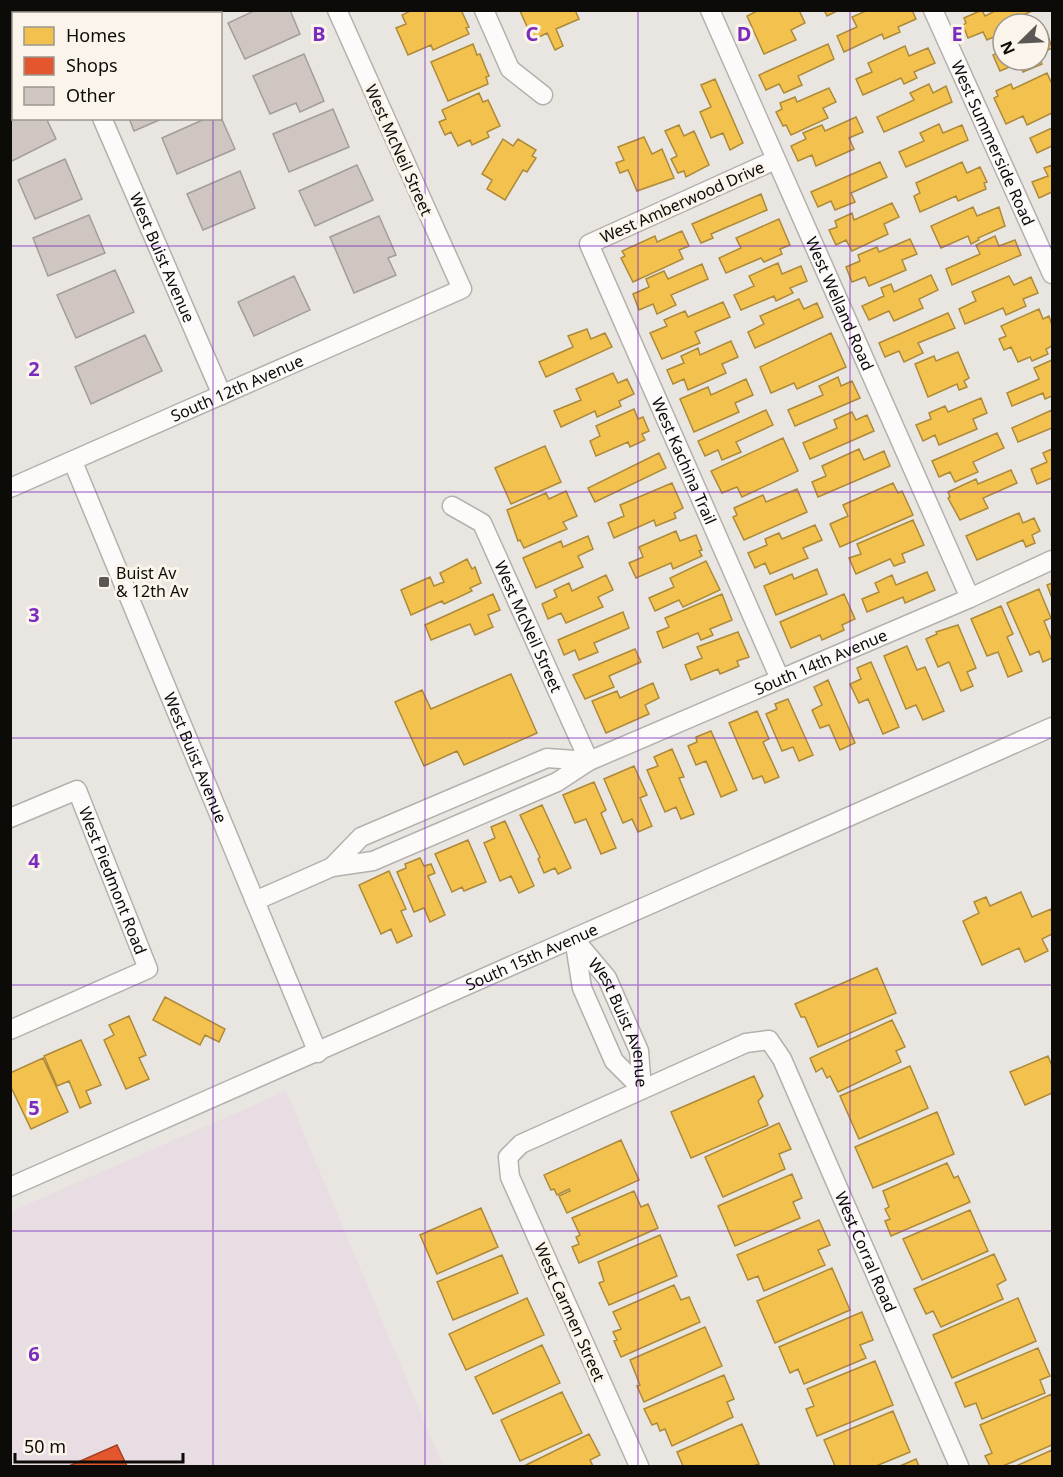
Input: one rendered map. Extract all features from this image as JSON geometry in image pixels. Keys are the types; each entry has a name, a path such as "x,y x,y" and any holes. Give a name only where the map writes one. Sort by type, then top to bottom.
{"street":[{"name":"West McNeil Street","path":"337,10 462,289"},
{"path":"484,10 510,69 543,95"},
{"name":"West Summerside Road","path":"933,10 1053,274"},
{"name":"West Welland Road","path":"712,11 775,160 970,598"},
{"name":"West Buist Avenue","path":"103,120 222,395"},
{"name":"West Amberwood Drive","path":"589,244 775,160"},
{"name":"West Kachina Trail","path":"589,244 780,679"},
{"name":"South 12th Avenue","path":"10,488 462,289"},
{"name":"West Buist Avenue","path":"73,462 318,1053"},
{"name":"West McNeil Street","path":"452,506 482,523 589,761"},
{"name":"South 14th Avenue","path":"255,901 332,867 373,861 557,782 589,761 970,598 1053,560"},
{"name":"South 15th Avenue","path":"10,1187 1053,727"},
{"name":"South 14th Avenue","path":"332,867 362,837 547,758 589,761"},
{"name":"West Piedmont Road","path":"10,818 76,790 148,969 10,1030"},
{"path":"391,825 401,848"},
{"name":"West Buist Avenue","path":"574,938 607,978 639,1051 642,1089"},
{"name":"West Buist Avenue","path":"574,938 582,988 614,1061 642,1089"},
{"path":"600,1028 624,1017"},
{"name":"West Corral Road","path":"642,1089 746,1043 769,1040 782,1059 959,1467"},
{"name":"West Carmen Street","path":"639,1467 510,1177 507,1157 521,1144 642,1089"}],"shaded area":[{"path":"286,1091 443,1466 11,1466 10,1212"}],"building: Homes":[{"path":"412,10 461,10 469,27 466,28 469,34 433,50 431,45 408,55 396,28 406,24 402,15"},
{"path":"575,10 579,19 556,29 563,46 555,50 547,33 533,40 520,11"},
{"path":"759,10 799,10 805,23 791,30 796,40 764,54 747,16"},
{"path":"824,10 839,10 827,16"},
{"path":"868,10 912,10 916,19 898,27 900,32 884,39 882,34 844,52 837,36 857,27 852,17"},
{"path":"982,10 985,16 991,13 991,38 987,40 983,32 968,38 963,25 966,23 964,18"},
{"path":"997,10 1032,11 1030,12 993,12"},
{"path":"473,44 489,76 486,77 488,84 448,101 431,62"},
{"path":"828,44 834,59 798,76 802,85 784,93 779,84 766,90 759,75"},
{"path":"905,46 909,56 928,48 935,63 914,72 917,78 904,84 901,78 863,95 856,79 872,72 868,63"},
{"path":"1047,73 1052,84 1052,113 1027,125 1023,116 1006,124 994,98 998,96 996,91 1011,84 1013,89"},
{"path":"715,79 743,143 730,150 723,133 711,138 700,112 711,107 701,85"},
{"path":"929,84 933,93 946,86 952,102 884,132 877,117 914,100 910,93"},
{"path":"829,88 836,102 823,108 828,118 791,135 776,112 782,109 780,103 795,97 797,102"},
{"path":"479,93 483,102 488,100 500,126 487,132 489,137 472,145 470,140 458,146 451,132 445,135 439,122 446,119 442,110"},
{"path":"856,117 863,132 849,138 854,149 816,166 812,155 798,161 791,146 806,139 803,133 822,125 825,131"},
{"path":"939,124 943,133 962,125 968,140 906,167 899,152 924,141 920,133"},
{"path":"679,125 684,136 694,131 709,165 686,177 684,171 678,173 671,159 677,156 665,131"},
{"path":"1052,128 1052,146 1037,153 1030,138"},
{"path":"644,137 652,154 662,149 674,178 637,191 628,170 620,173 616,163 624,160 618,147"},
{"path":"503,139 513,146 518,139 536,150 532,156 536,158 527,172 523,170 505,200 487,189 492,180 482,174"},
{"path":"880,162 887,177 851,193 855,202 835,210 831,201 818,207 811,192"},
{"path":"962,162 967,173 980,167 987,182 984,183 986,189 958,201 956,196 920,212 914,196 920,193 916,183"},
{"path":"1052,165 1052,192 1039,198 1032,182 1048,176 1044,168"},
{"path":"761,194 767,210 711,234 713,238 701,243 692,224"},
{"path":"892,203 899,217 884,224 888,234 852,251 846,240 836,245 829,230 837,227 835,221 852,213 854,220"},
{"path":"973,207 977,216 999,207 1005,226 978,238 979,240 971,244 968,236 941,248 931,226"},
{"path":"779,219 790,245 780,249 782,254 764,262 761,258 726,273 719,258 741,248 736,238"},
{"path":"682,231 689,246 679,250 683,259 633,282 621,258 625,256 622,251 655,236 657,242"},
{"path":"995,236 999,246 1015,240 1021,255 952,285 946,269 980,254 976,245"},
{"path":"910,239 917,254 902,260 906,270 869,286 865,277 852,282 846,267 860,261 858,255 877,247 879,252"},
{"path":"778,263 782,274 801,266 807,281 790,288 793,293 776,301 774,296 741,310 734,295 754,286 749,276"},
{"path":"702,264 708,279 671,295 676,305 657,314 653,304 639,310 633,294 649,287 646,279 664,271 668,279"},
{"path":"931,275 938,290 919,299 923,308 894,321 889,311 869,320 862,306 884,296 881,288 891,284 894,292"},
{"path":"1009,276 1014,285 1031,277 1038,293 1023,299 1026,306 1006,315 1003,308 965,324 959,309 976,301 972,292"},
{"path":"799,299 804,309 817,303 823,317 755,348 748,332 764,324 760,316"},
{"path":"723,302 730,317 695,332 700,343 662,359 650,333 667,326 664,320 685,311 688,317"},
{"path":"1039,309 1043,319 1049,316 1052,325 1052,346 1046,349 1048,354 1032,361 1030,357 1018,362 1011,347 1004,350 999,339 1006,336 1001,326"},
{"path":"948,313 955,328 918,343 923,353 904,362 899,351 885,357 879,343"},
{"path":"587,329 591,339 605,333 612,347 546,377 539,362 573,347 568,336"},
{"path":"831,333 846,367 797,389 794,383 771,393 760,367"},
{"path":"731,341 738,357 722,364 726,373 688,390 684,379 673,384 667,370 684,363 681,356 698,348 700,355"},
{"path":"958,352 969,378 964,381 967,387 959,390 957,384 928,397 915,364 934,356 936,361"},
{"path":"1052,360 1052,396 1045,399 1043,393 1012,406 1007,393 1039,379 1034,368"},
{"path":"613,373 618,383 627,379 634,394 619,401 621,406 597,417 595,411 561,427 554,411 581,400 576,389"},
{"path":"838,377 841,386 852,381 860,398 795,426 788,410 823,395 819,386"},
{"path":"746,379 753,395 735,403 739,412 694,432 680,399 708,387 711,395"},
{"path":"981,398 987,413 973,419 977,429 939,445 935,435 923,441 916,425 931,419 929,413 945,406 948,412"},
{"path":"634,409 638,419 643,417 649,431 642,434 645,440 630,447 628,442 596,456 590,441 600,436 596,426"},
{"path":"766,410 773,425 736,442 741,452 722,460 718,450 705,456 698,441"},
{"path":"1052,410 1052,428 1018,442 1012,428"},
{"path":"852,412 856,420 867,415 874,431 810,459 803,443 837,428 834,420"},
{"path":"997,433 1004,448 973,462 978,472 955,482 950,472 939,477 932,461"},
{"path":"783,438 798,471 742,497 737,487 722,493 711,471"},
{"path":"545,446 561,482 511,504 495,468"},
{"path":"859,449 864,460 884,451 890,466 818,497 812,482 826,476 822,466"},
{"path":"1052,449 1052,478 1037,484 1031,469 1047,462 1043,453"},
{"path":"659,453 666,468 595,502 588,488"},
{"path":"1011,470 1017,483 983,498 988,508 960,520 948,498 950,497 948,492 976,479 978,484"},
{"path":"672,483 683,508 674,513 676,518 656,526 654,520 614,538 608,523 624,516 620,505"},
{"path":"893,483 898,493 902,491 913,515 840,547 830,524 848,516 843,505"},
{"path":"797,489 807,512 744,540 733,517 737,515 734,508 763,495 766,502"},
{"path":"566,491 577,516 563,522 567,529 524,548 520,540 518,541 507,510 546,493 549,499"},
{"path":"1019,513 1023,523 1034,518 1040,531 1032,535 1035,543 1026,547 1023,540 977,560 966,536"},
{"path":"913,520 924,545 902,554 905,562 894,566 890,559 856,574 849,558 861,554 857,544"},
{"path":"815,525 822,540 803,548 808,558 770,574 765,563 755,568 748,553 767,545 765,539 779,533 782,539"},
{"path":"676,531 680,541 696,535 702,556 673,569 671,563 636,578 629,563 643,557 639,547"},
{"path":"588,536 593,549 578,556 583,567 536,588 523,558 561,541 563,547"},
{"path":"467,559 472,569 475,567 481,583 470,588 472,591 444,604 442,601 411,615 401,590 430,577 434,586 444,582 440,573"},
{"path":"706,561 720,590 683,607 679,600 655,611 649,598 674,587 670,578"},
{"path":"817,569 827,594 776,615 764,586 792,574 794,579"},
{"path":"927,572 935,590 905,603 903,597 867,612 862,599 879,592 875,583 892,575 896,585"},
{"path":"606,575 613,590 598,597 603,607 566,623 561,613 548,619 542,604 557,597 554,590 569,583 572,591"},
{"path":"1052,583 1052,598 1047,585"},
{"path":"1039,589 1051,618 1044,621 1052,641 1052,658 1043,662 1039,651 1030,655 1007,603"},
{"path":"493,594 500,610 488,615 493,627 475,635 470,624 431,640 425,625"},
{"path":"722,594 732,620 710,629 713,635 701,640 698,633 663,648 657,632 669,627 665,618"},
{"path":"844,594 855,619 842,625 844,630 822,640 820,635 791,648 780,622"},
{"path":"1001,606 1013,634 1007,637 1022,671 1008,677 998,652 987,656 971,619"},
{"path":"623,612 629,628 594,643 598,652 579,660 575,650 564,655 558,640"},
{"path":"958,625 976,668 967,672 973,686 961,691 949,662 938,667 926,639 937,634 936,632"},
{"path":"738,632 749,657 737,661 739,666 720,674 718,669 691,680 685,665 702,658 697,647"},
{"path":"907,646 917,670 925,667 944,711 923,720 916,705 906,709 884,656"},
{"path":"635,649 641,662 609,676 614,687 585,699 573,675"},
{"path":"871,662 899,727 883,734 868,699 859,703 850,684 861,679 857,668"},
{"path":"511,674 537,733 464,765 457,751 424,766 395,702 422,690 431,709"},
{"path":"828,680 855,743 840,750 829,725 820,728 812,710 822,705 814,687"},
{"path":"653,683 659,698 645,705 649,714 606,733 592,701 617,691 620,698"},
{"path":"788,699 813,755 799,761 793,747 782,751 766,714 777,709 775,704"},
{"path":"757,711 769,739 763,742 779,777 765,783 762,776 753,779 729,723"},
{"path":"711,731 737,790 721,797 706,761 696,765 688,746 697,742 696,737"},
{"path":"672,749 684,777 679,778 694,814 681,819 676,807 665,812 647,770 658,766 654,757"},
{"path":"634,766 647,795 640,798 652,826 638,832 632,819 623,823 604,779"},
{"path":"594,782 606,810 601,813 616,848 601,854 586,819 575,823 563,795"},
{"path":"542,805 571,868 558,874 555,868 544,873 538,859 540,857 520,815"},
{"path":"505,821 534,886 519,893 511,876 500,881 484,843 495,838 491,827"},
{"path":"468,840 486,882 464,891 462,887 452,892 435,854"},
{"path":"420,858 424,866 431,864 435,873 428,876 445,915 430,922 424,908 414,912 397,872 406,868 405,864"},
{"path":"389,871 406,909 401,911 412,936 397,943 391,929 381,934 359,885"},
{"path":"1021,892 1032,917 1051,909 1052,934 1042,939 1048,951 1025,962 1019,948 982,965 963,921 979,913 974,902 986,897 990,906"},
{"path":"877,968 896,1013 818,1047 805,1017 801,1017 795,1004"},
{"path":"165,997 225,1029 219,1042 205,1035 200,1045 153,1020"},
{"path":"129,1016 146,1055 139,1058 149,1079 126,1089 104,1040 114,1035 109,1025"},
{"path":"892,1020 905,1047 896,1051 901,1062 838,1092 830,1076 827,1078 822,1068 816,1072 810,1058"},
{"path":"81,1040 101,1085 86,1091 91,1103 80,1108 69,1081 57,1086 44,1056"},
{"path":"1048,1056 1052,1066 1052,1093 1025,1105 1010,1072"},
{"path":"43,1058 68,1112 31,1129 10,1085 10,1073"},
{"path":"910,1066 928,1108 859,1139 840,1096"},
{"path":"754,1076 763,1096 758,1101 768,1125 691,1158 671,1112"},
{"path":"937,1112 954,1154 873,1188 855,1147"},
{"path":"779,1123 791,1149 779,1154 785,1169 723,1197 705,1157"},
{"path":"621,1140 639,1180 567,1213 559,1196 570,1191 569,1189 557,1195 554,1189 551,1190 544,1175"},
{"path":"947,1163 954,1178 958,1176 970,1202 891,1236 885,1221 890,1219 885,1209 889,1207 883,1191"},
{"path":"792,1174 802,1198 793,1202 800,1218 735,1246 718,1206"},
{"path":"634,1191 641,1207 648,1204 658,1228 579,1263 572,1247 579,1244 576,1237 580,1235 572,1218"},
{"path":"481,1208 498,1247 437,1274 420,1235"},
{"path":"970,1210 988,1251 922,1280 903,1239"},
{"path":"819,1220 830,1245 818,1250 825,1265 764,1291 758,1276 748,1280 737,1255"},
{"path":"660,1235 677,1276 609,1305 599,1283 604,1281 598,1262"},
{"path":"994,1254 1006,1280 997,1285 1003,1299 941,1327 933,1311 926,1314 914,1289"},
{"path":"502,1255 518,1293 453,1320 437,1282"},
{"path":"832,1268 850,1310 775,1343 757,1301"},
{"path":"674,1285 681,1300 689,1297 700,1322 621,1357 613,1332 621,1329 613,1312"},
{"path":"527,1298 544,1335 466,1370 449,1334"},
{"path":"1018,1298 1036,1341 952,1378 933,1335"},
{"path":"862,1312 873,1340 860,1345 866,1358 804,1384 798,1369 790,1373 779,1347"},
{"path":"705,1327 722,1366 644,1402 630,1360"},
{"path":"542,1345 560,1383 493,1414 475,1377"},
{"path":"1038,1348 1050,1376 1040,1380 1045,1393 982,1419 976,1403 965,1407 955,1383"},
{"path":"875,1361 893,1405 817,1436 806,1409 814,1406 807,1389"},
{"path":"724,1375 734,1399 727,1402 733,1417 672,1446 665,1429 660,1431 657,1423 652,1425 644,1409"},
{"path":"562,1392 582,1433 520,1461 501,1420"},
{"path":"1052,1394 1052,1445 1003,1466 990,1466 985,1456 992,1453 980,1425"},
{"path":"893,1411 910,1452 876,1466 835,1466 824,1440"},
{"path":"742,1424 759,1464 753,1466 683,1466 677,1452"},
{"path":"589,1434 600,1455 590,1460 593,1466 524,1466"},
{"path":"1052,1450 1052,1466 1016,1466"},
{"path":"916,1459 919,1466 900,1466"}],"building: Shops":[{"path":"117,1445 127,1466 69,1466"}],"building: Other":[{"path":"256,10 290,10 300,34 245,59 228,23"},
{"path":"10,50 12,50 12,92 10,92"},
{"path":"304,54 324,101 300,112 296,103 270,114 253,76"},
{"path":"333,109 349,147 289,172 273,134"},
{"path":"12,117 12,120 47,120 56,139 10,162 10,118"},
{"path":"130,120 159,120 134,131"},
{"path":"202,120 222,120 235,149 177,174 162,138"},
{"path":"65,159 82,199 35,219 18,180"},
{"path":"357,165 373,200 315,226 299,191"},
{"path":"240,171 255,208 203,230 187,194"},
{"path":"89,215 105,253 48,276 33,238"},
{"path":"379,216 396,255 388,258 396,275 354,293 330,237"},
{"path":"115,270 134,312 76,338 57,295"},
{"path":"294,276 310,310 254,336 238,302"},
{"path":"145,335 162,371 91,404 75,367"}],"place":[{"name":"Buist Av & 12th Av","path":"104,582"}]}
